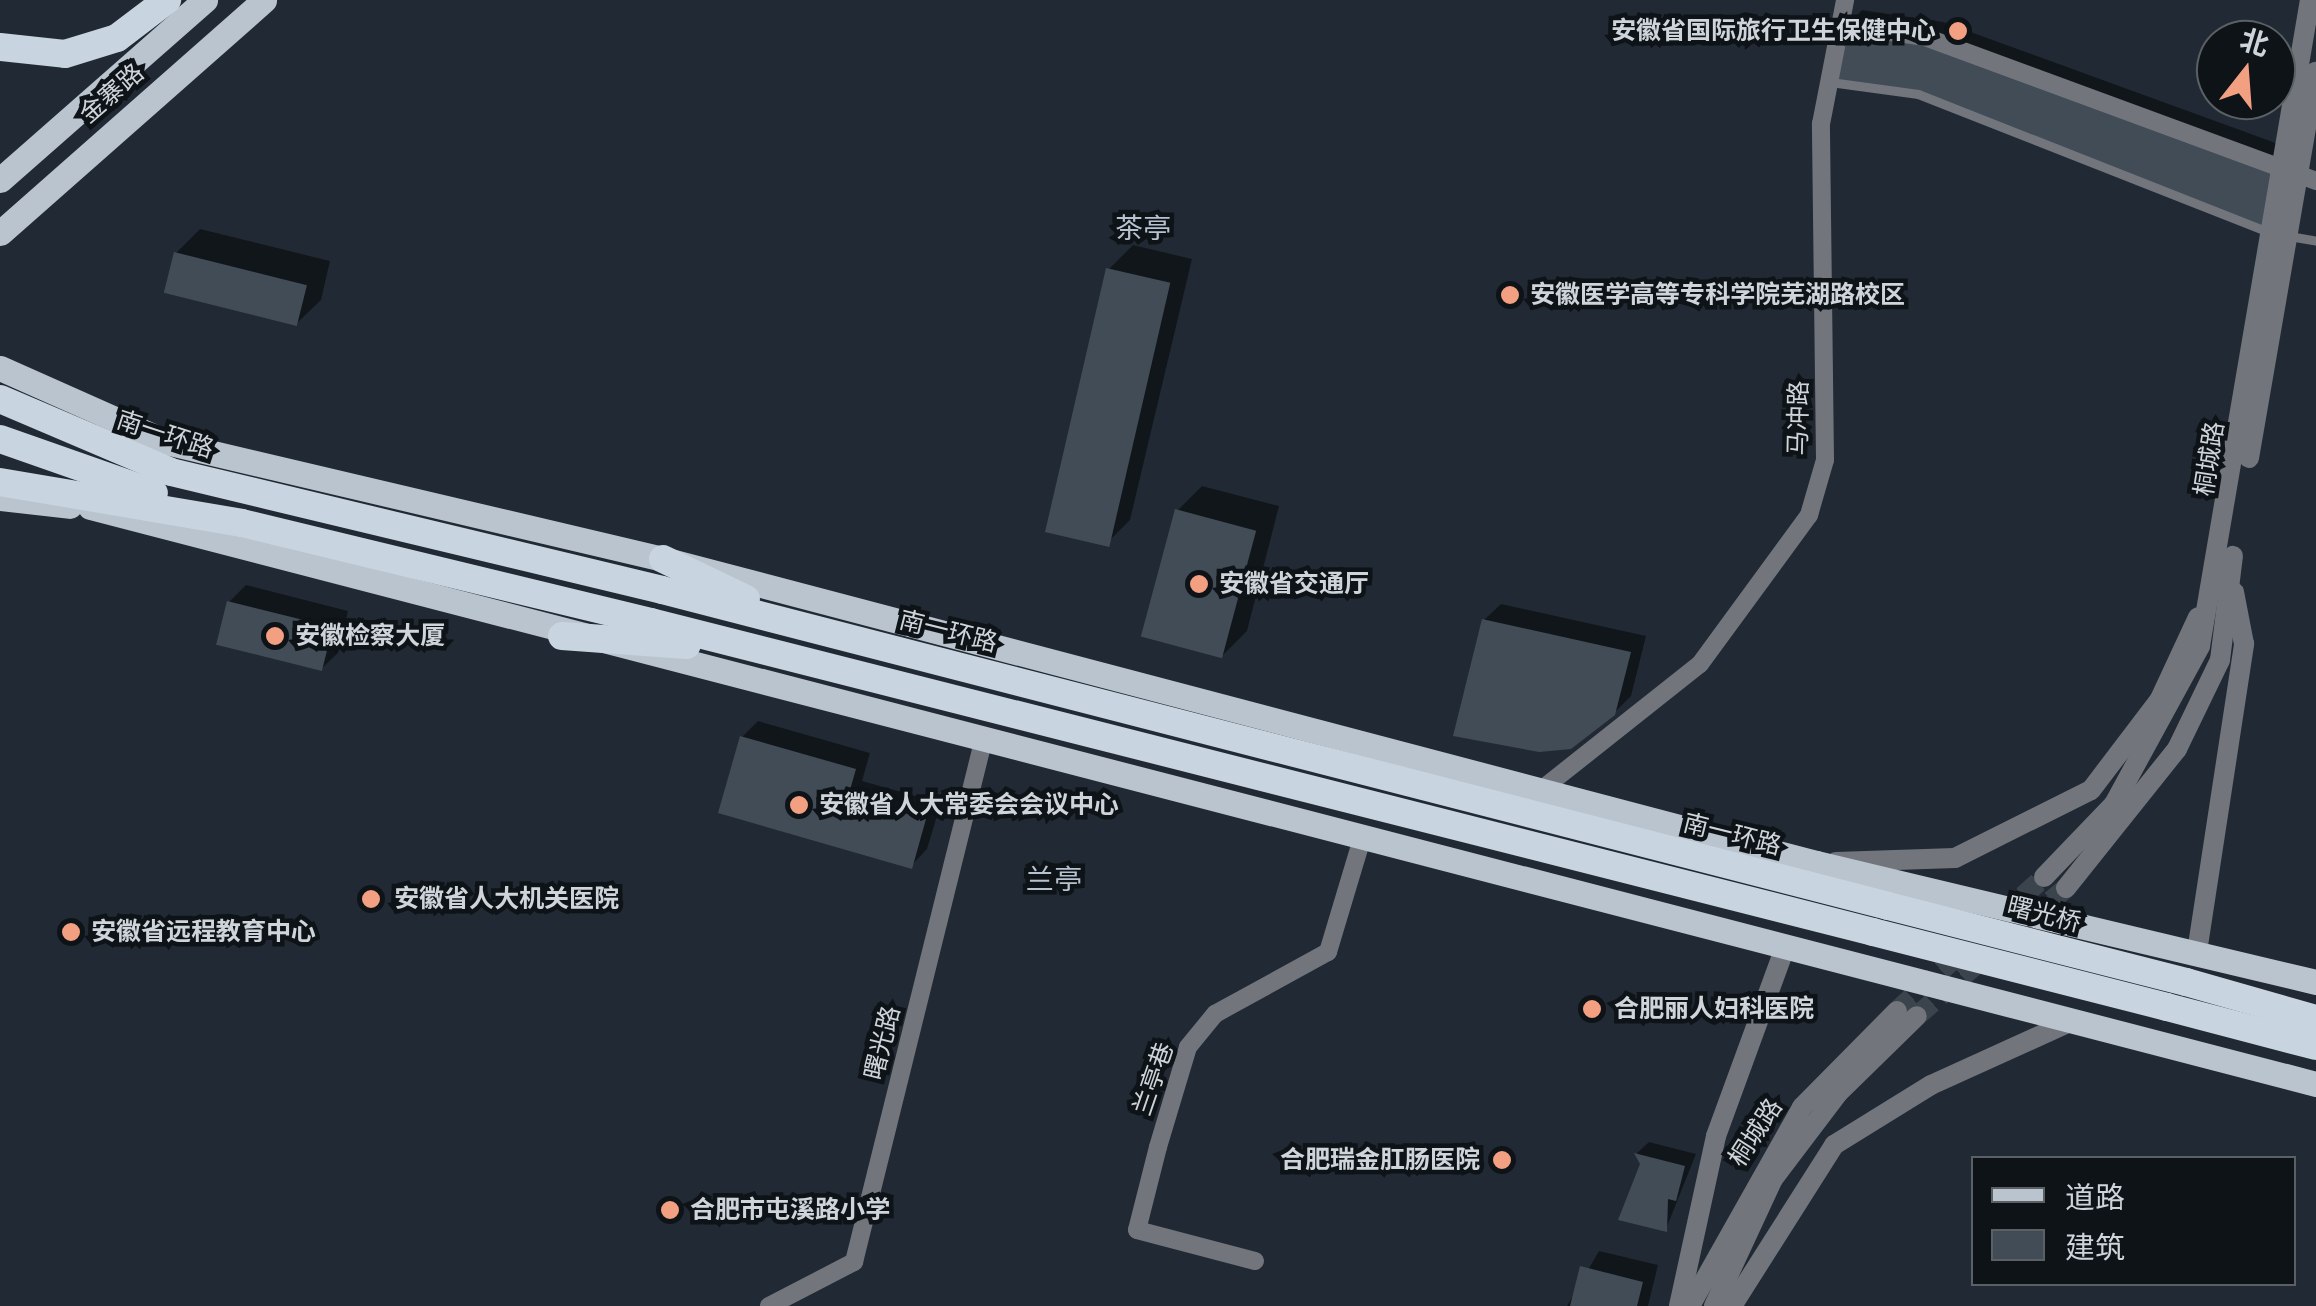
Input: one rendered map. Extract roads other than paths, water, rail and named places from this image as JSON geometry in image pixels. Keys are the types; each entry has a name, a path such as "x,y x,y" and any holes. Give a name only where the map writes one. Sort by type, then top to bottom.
{"highway":[{"path":"0,47 65,54 118,38 167,0"},
{"name":"南一环路","path":"0,399 88,441 171,472 801,625 1888,906"},
{"path":"0,412 88,441"},
{"path":"0,439 242,523"},
{"path":"1,483 242,523 652,622 2316,1046"},
{"path":"663,559 801,625"},
{"path":"562,636 758,650"},
{"name":"曙光桥","path":"1888,906 2316,1016"}],"main road":[{"name":"金寨路","path":"0,180 205,0"},
{"name":"金寨路","path":"0,233 264,0"},
{"path":"0,368 166,442 663,559 1546,786 1816,862 2316,982"},
{"path":"1,483 562,636 2316,1084"}],"street":[{"name":"马冲路","path":"1546,786 1700,664 1810,515 1825,460 1821,124 1844,25 1845,0"},
{"name":"桐城路","path":"2298,173 2310,0"},
{"path":"1844,25 1925,37 2298,173"},
{"name":"桐城路","path":"2044,877 2114,804 2190,672 2213,589 2279,234 2298,173 2316,72"},
{"name":"桐城路","path":"2066,888 2178,750 2220,660 2279,234"},
{"path":"2197,952 2244,644 2230,571"},
{"path":"1816,862 1954,858 2092,790 2160,699 2213,589"},
{"name":"曙光路","path":"769,1306 854,1262 983,742"},
{"name":"兰亭巷","path":"1255,1261 1137,1230 1149,1180 1188,1047 1216,1014 1328,952 1362,839"},
{"path":"1680,1306 1716,1136 1785,947"},
{"name":"桐城路","path":"1690,1306 1802,1107 1907,1014 1838,1093 1773,1178 1714,1306"},
{"path":"1732,1306 1834,1146 2004,1052 2072,1021"}],"lane":[{"path":"1830,82 1918,94 2279,234 2316,241"},
{"path":"92,508 103,501 124,442 112,418"},
{"path":"130,519 121,504 144,450 166,442"}],"tunnel":[{"path":"2001,916 2044,877"},
{"path":"2028,920 2066,888"},
{"path":"1897,1011 1965,949"},
{"path":"1917,1016 1987,955"}],"place":[{"name":"安徽省国际旅行卫生保健中心","path":"1958,31"},
{"name":"安徽医学高等专科学院芜湖路校区","path":"1510,295"},
{"name":"安徽省交通厅","path":"1199,584"},
{"name":"安徽检察大厦","path":"275,636"},
{"name":"安徽省人大常委会会议中心","path":"799,805"},
{"name":"安徽省人大机关医院","path":"371,899"},
{"name":"安徽省远程教育中心","path":"71,932"},
{"name":"合肥丽人妇科医院","path":"1592,1009"},
{"name":"合肥瑞金肛肠医院","path":"1502,1160"},
{"name":"合肥市屯溪路小学","path":"670,1210"}],"district":[{"name":"茶亭","path":"1143,229"},
{"name":"兰亭","path":"1054,880"}]}
